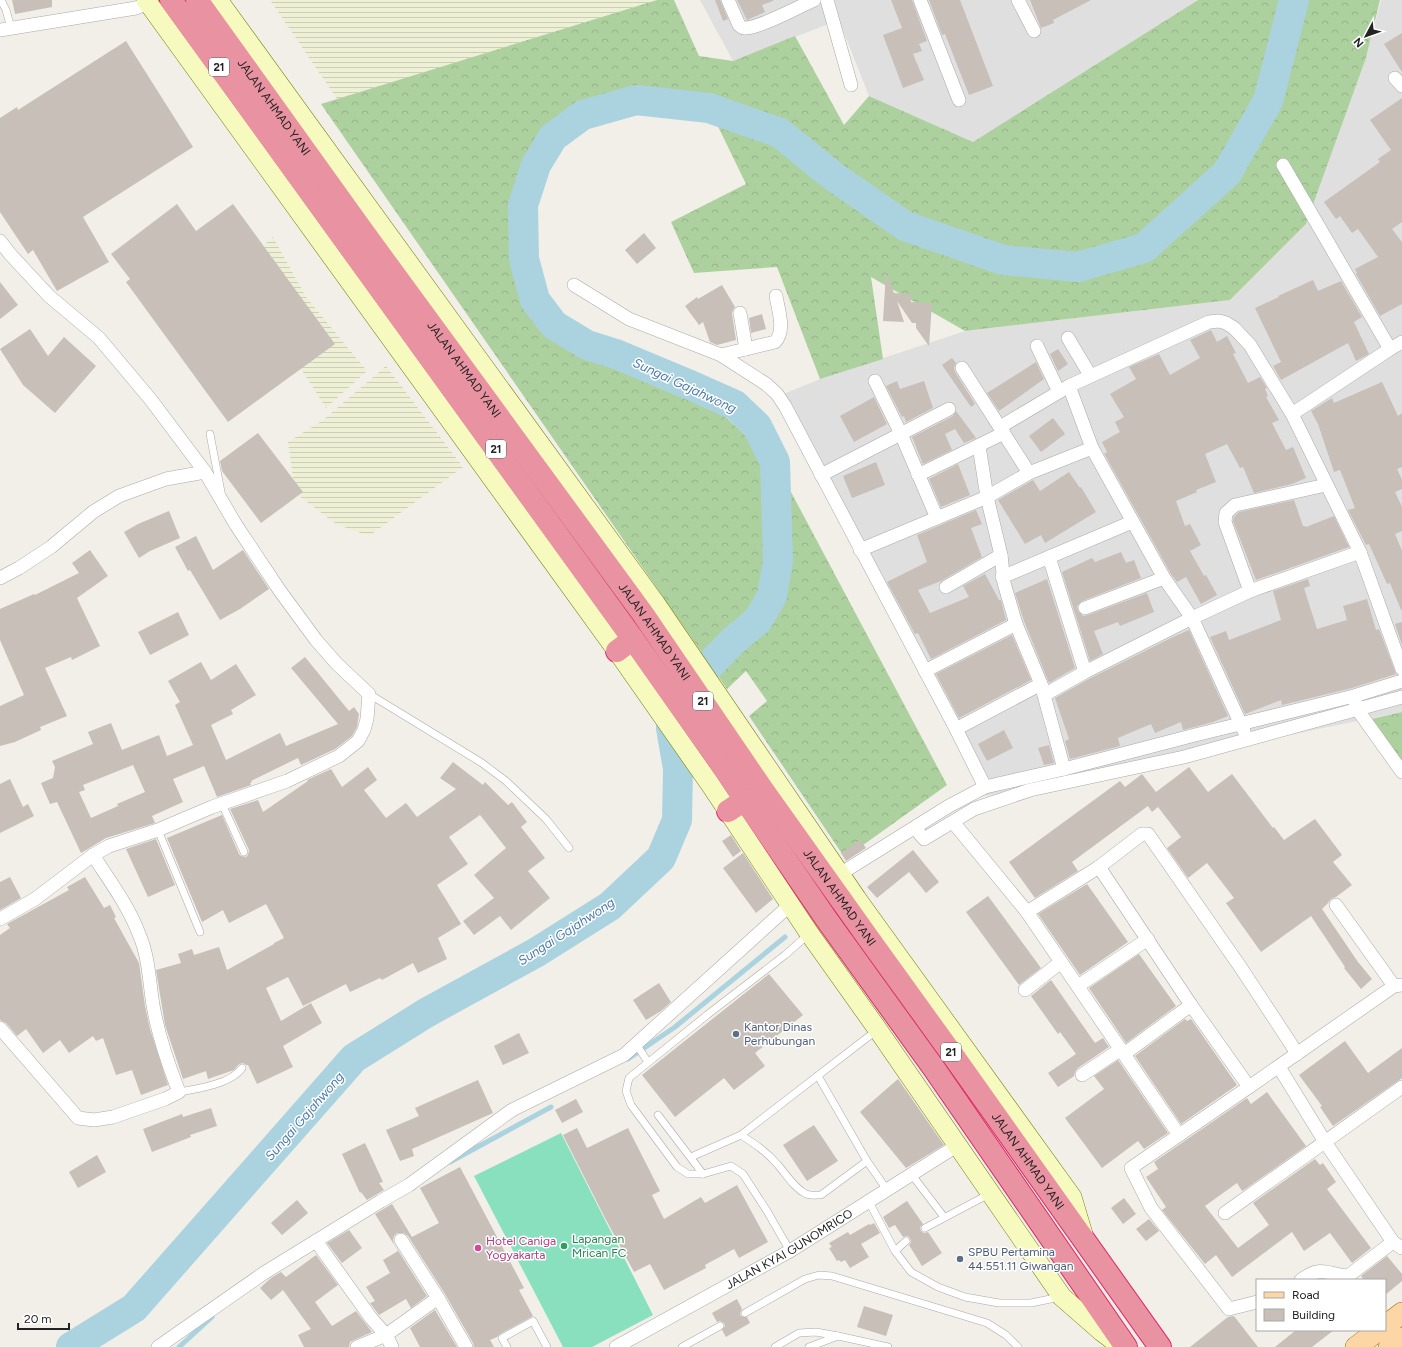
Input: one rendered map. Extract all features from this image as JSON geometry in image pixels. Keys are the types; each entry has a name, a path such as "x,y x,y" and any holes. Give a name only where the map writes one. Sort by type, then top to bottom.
{"highway":[{"name":"JALAN AHMAD YANI","path":"171,0 275,128 353,236 638,663 734,766"},
{"name":"JALAN AHMAD YANI","path":"197,0 275,128"},
{"name":"JALAN AHMAD YANI","path":"353,236 650,609 670,638 734,766 827,920 933,1067 1126,1347"},
{"name":"JALAN AHMAD YANI","path":"753,796 864,933 952,1054 1160,1347"},
{"path":"933,1067 952,1054"}],"main road":[{"path":"1386,1325 1402,1313"},
{"path":"1356,1347 1378,1331"},
{"path":"1389,1347 1402,1338"}],"street":[{"path":"218,0 275,128"},
{"path":"728,0 739,25 744,28 752,27 814,0"},
{"path":"827,0 851,85"},
{"path":"920,0 959,100"},
{"path":"1018,0 1034,31"},
{"path":"6,29 136,8 147,1 275,128 353,236"},
{"path":"1283,165 1390,349"},
{"path":"0,241 49,296 99,338 151,400 205,472 236,525 280,591 316,640 337,664 369,694 367,719 364,730 358,741 339,756 286,781 222,804 132,840 109,846 92,855 35,899 0,918"},
{"path":"574,285 628,319 721,355 766,384 777,394 785,406 956,729 985,787"},
{"path":"721,355 775,342 778,339 781,328 776,296"},
{"path":"740,313 746,349"},
{"path":"918,475 979,446 1064,389 1090,375 1209,322 1219,321 1226,323 1234,328 1250,345 1292,414 1360,552 1402,669"},
{"path":"1068,338 1090,375"},
{"path":"1292,414 1402,342"},
{"path":"1037,346 1064,389 1092,448 1132,522 1164,578 1192,618 1245,732"},
{"path":"962,368 1029,473"},
{"path":"875,382 901,434 937,518"},
{"path":"821,475 949,409"},
{"path":"979,446 987,497 1001,555 1002,577 1016,624 1042,690 1064,769"},
{"path":"860,550 987,497 1029,473 1092,448"},
{"path":"0,578 19,568 51,547 93,512 119,496 166,479 205,472"},
{"path":"1250,591 1225,522 1226,514 1236,505 1326,485"},
{"path":"1002,577 1132,522"},
{"path":"956,729 1085,672 1192,618 1250,591 1360,552"},
{"path":"946,587 1001,555"},
{"path":"1049,557 1085,672"},
{"path":"1085,608 1164,578"},
{"path":"925,671 1016,624"},
{"path":"1356,703 1402,681"},
{"path":"840,874 918,832 948,806 985,787 1064,769 1245,732 1356,703 1402,697"},
{"path":"1356,703 1402,772"},
{"path":"918,832 924,839 974,809 1030,790 1184,757 1245,732"},
{"path":"734,766 753,796 790,905 958,1145 1062,1297 1102,1332 1122,1347"},
{"path":"753,796 840,874 1072,1197 1086,1244"},
{"path":"953,822 1027,912 1179,1135"},
{"path":"1027,912 1099,867 1142,834 1148,834 1241,968 1297,1054"},
{"path":"0,1028 78,1118 94,1120 113,1117 165,1099 179,1092 160,1036 153,1004 147,956 139,933 125,904 92,855"},
{"path":"1099,867 1191,1005 1249,1087"},
{"path":"158,1347 264,1273 409,1185 512,1110 624,1055 637,1046 790,905"},
{"path":"1256,1302 1229,1309 1151,1208 1131,1168 1398,986 1336,905"},
{"path":"1078,986 1148,939"},
{"path":"1024,990 1061,962"},
{"path":"1082,1075 1122,1051 1191,1005"},
{"path":"1278,1067 1325,1142 1398,1245 1348,1276 1331,1274 1324,1270 1311,1273 1302,1279"},
{"path":"1225,1213 1402,1087"},
{"name":"JALAN KYAI GUNOMRICO","path":"616,1347 790,1251 958,1145"},
{"path":"401,1240 438,1298 466,1347"},
{"path":"316,1241 371,1318 386,1334 392,1347"},
{"path":"357,1347 386,1334 438,1298"}],"lane":[{"path":"1,0 6,10 6,29"},
{"path":"210,434 222,502"},
{"path":"369,694 482,763 500,777 546,819 569,848"},
{"path":"222,804 244,852"},
{"path":"158,830 200,932"},
{"path":"790,1251 767,1211 743,1174 731,1166 703,1174 688,1174 677,1167 631,1105 626,1091 629,1078 646,1059 785,955 809,933"},
{"path":"691,1157 741,1135 878,1030"},
{"path":"637,1046 646,1059"},
{"path":"179,1092 206,1087 233,1077 242,1068"},
{"path":"818,1076 867,1161 887,1190"},
{"path":"658,1115 703,1174"},
{"path":"741,1135 760,1147 777,1164 797,1188 813,1196 821,1195 867,1161"},
{"path":"912,1175 944,1217"},
{"path":"925,1228 991,1193"},
{"path":"869,1202 895,1251 911,1272 938,1287 965,1297 999,1303 1031,1303 1062,1297"},
{"path":"895,1251 906,1241"},
{"path":"745,1313 805,1279 819,1274 832,1276 987,1323 1006,1335 1018,1347"},
{"path":"507,1347 502,1338 533,1320 547,1347"},
{"path":"682,1347 720,1326"},
{"path":"775,1347 799,1333 816,1332 888,1347"},
{"path":"809,1347 838,1336"}],"shaded area":[{"path":"700,0 1198,0 973,142 869,96 839,20 733,61"},
{"path":"1381,0 1402,0 1402,712 986,796 774,398 820,379 965,331 1230,300 1306,224 1366,58"}],"green space":[{"path":"270,0 657,0 337,99"},
{"path":"657,0 674,0 699,56 733,61 795,36 844,125 869,96 973,142 1198,0 1380,0 1366,58 1306,224 1230,300 965,331 871,277 883,359 820,379 777,267 694,273 671,222 746,184 709,108 583,115 536,165 523,205 554,325 587,345 616,354 690,385 775,462 947,785 845,858 749,716 767,701 746,671 727,689 321,104"},
{"path":"273,237 306,297 367,371 326,408 274,327 259,249"},
{"path":"386,366 463,467 369,536 336,524 295,493 288,442 323,420"},
{"path":"1402,712 1402,763 1371,719"},
{"name":"Lapangan Mrican FC","path":"561,1133 653,1315 592,1347 563,1347 474,1176"}],"building":[{"path":"12,0 52,0 52,7 15,14"},
{"path":"715,0 720,0 728,19 723,21"},
{"path":"737,0 773,1 762,5 765,12 747,20"},
{"path":"891,0 912,0 927,41 919,44 922,51 913,54 924,80 903,88 883,35 902,28"},
{"path":"929,0 960,0 993,86 969,95 945,34 942,35"},
{"path":"1030,0 1091,0 1053,20 1054,23 1041,28"},
{"path":"1402,33 1402,72 1384,44"},
{"path":"126,41 193,147 83,217 109,262 57,291 33,250 28,254 0,212 0,118 17,107 18,110"},
{"path":"1402,98 1402,222 1392,229 1402,242 1402,304 1380,316 1356,274 1355,269 1378,257 1358,229 1352,233 1340,216 1336,219 1324,202 1380,162 1378,159 1391,150 1370,120"},
{"path":"177,204 196,231 233,204 335,344 228,422 126,282 130,279 111,254"},
{"path":"644,233 656,248 637,264 625,250"},
{"path":"886,272 894,293 911,294 911,302 932,303 929,346 916,328 916,323 912,323 897,301 904,322 883,321"},
{"path":"1313,280 1318,291 1341,281 1362,317 1354,322 1369,354 1356,361 1348,343 1281,380 1273,366 1281,362 1255,308"},
{"path":"0,282 18,305 0,319"},
{"path":"722,285 735,307 732,314 736,340 717,345 710,342 703,322 699,325 685,306 697,297 698,299"},
{"path":"762,314 766,329 751,333 749,318"},
{"path":"30,329 48,356 64,337 96,366 55,413 23,385 0,349"},
{"path":"1211,330 1217,342 1227,336 1236,353 1233,354 1248,383 1260,377 1267,388 1265,389 1268,396 1266,397 1279,420 1272,423 1286,450 1293,447 1306,478 1292,484 1254,493 1243,467 1240,468 1227,444 1205,454 1216,482 1196,490 1197,492 1176,501 1185,526 1190,524 1201,545 1190,551 1217,595 1201,604 1186,577 1177,582 1171,574 1104,454 1107,452 1102,442 1120,432 1115,422 1124,417 1110,394 1136,379 1129,367 1159,354 1170,375 1200,358 1190,340"},
{"path":"1058,349 1068,364 1058,371 1050,354"},
{"path":"952,358 956,363 954,368 955,372 975,404 971,407 942,365"},
{"path":"1036,362 1044,379 999,411 987,393"},
{"path":"897,381 900,389 924,381 933,408 906,422 886,386"},
{"path":"1382,382 1398,416 1402,413 1402,467 1397,469 1402,480 1402,489 1395,492 1402,507 1402,531 1395,534 1402,551 1402,610 1390,583 1387,584 1369,544 1366,545 1348,510 1355,508 1340,470 1334,472 1318,424 1311,411 1332,398 1334,403"},
{"path":"874,397 887,424 854,442 840,416"},
{"path":"956,411 976,438 964,443 955,429 945,434 952,450 923,464 912,437 953,416"},
{"path":"1053,418 1065,434 1041,452 1029,436"},
{"path":"258,433 303,492 261,523 222,471 220,461"},
{"path":"876,462 885,485 852,498 843,476"},
{"path":"958,464 970,495 941,507 929,479"},
{"path":"1069,472 1080,488 1081,487 1096,512 1045,543 1041,535 1025,544 998,500 1033,480 1040,491"},
{"path":"1294,500 1303,526 1306,527 1334,516 1349,547 1256,580 1233,521 1234,517 1239,512"},
{"path":"976,510 982,524 971,528 982,557 941,581 918,590 930,613 969,597 963,586 985,574 999,600 1001,600 1006,620 931,659 918,633 915,634 887,582 927,562 917,535"},
{"path":"169,511 180,538 150,551 139,558 124,532 138,524"},
{"path":"196,536 213,570 243,550 269,589 240,609 220,620 190,570 188,571 175,547"},
{"path":"90,550 108,576 77,598 100,646 72,660 71,657 45,668 67,716 40,727 41,730 15,742 0,746 0,706 24,695 0,640 0,609 34,594 35,595 79,573 72,563"},
{"path":"1121,552 1126,563 1134,560 1141,578 1082,601 1077,606 1078,611 1083,616 1088,615 1147,593 1154,612 1120,626 1118,622 1094,631 1103,654 1090,661 1062,572 1092,558 1095,562"},
{"path":"1047,579 1075,668 1049,683 1024,621 1015,593"},
{"path":"1308,579 1310,586 1304,588 1317,629 1347,620 1343,606 1367,599 1376,630 1379,629 1396,674 1352,688 1282,705 1281,700 1245,714 1210,637 1226,631 1229,640 1281,620 1273,591"},
{"path":"178,612 189,635 150,655 138,632"},
{"path":"1402,622 1402,645 1395,624"},
{"path":"1189,630 1228,716 1213,722 1183,730 1181,722 1155,733 1151,724 1118,738 1120,746 1070,759 1065,741 1069,739 1055,698 1089,679"},
{"path":"1012,635 1031,680 959,718 936,674"},
{"path":"305,657 349,711 354,707 359,714 357,727 352,736 335,749 301,765 298,758 251,781 251,785 217,797 204,766 173,779 183,802 152,816 155,823 106,838 81,853 57,802 50,804 41,783 53,778 55,767 52,761 93,744 88,732 111,723 122,750 159,735 167,756 193,745 175,705 180,702 168,681 201,662 211,680 236,664 256,695 231,710 233,714 211,725 226,760 280,733 286,746 338,724 291,668","holes":["133,765 145,792 117,804 118,806 91,818 79,792 85,790 83,785"]},
{"path":"1004,730 1013,748 987,761 978,744"},
{"path":"1049,745 1054,763 1044,765 1038,748"},
{"path":"453,762 483,785 485,782 508,805 512,802 527,822 521,827 545,858 528,871 550,898 511,930 500,916 474,935 463,921 494,898 474,875 506,848 480,815 449,837 468,864 437,885 461,924 438,938 447,959 418,973 413,963 382,980 380,978 350,992 346,984 303,1006 288,977 266,988 281,1021 311,1003 322,1023 283,1046 293,1067 257,1084 248,1065 243,1063 239,1064 234,1070 208,1079 206,1071 183,1079 165,1025 156,970 181,963 178,954 192,949 194,955 219,947 227,970 284,938 266,904 229,923 223,910 202,922 167,838 222,815 239,854 246,857 249,850 230,809 258,800 263,812 308,781 307,780 331,769 342,787 368,767 377,780 364,790 386,818 406,803 417,817 456,789 440,778"},
{"path":"1189,767 1208,792 1232,774 1273,828 1274,827 1284,840 1315,819 1342,855 1333,862 1352,885 1331,899 1322,909 1358,962 1372,979 1361,989 1344,968 1345,967 1311,916 1261,952 1226,903 1234,898 1207,863 1188,878 1167,848 1181,837 1158,807 1152,812 1148,806 1072,862 1078,871 1035,898 1009,862 1120,781 1125,787 1142,774 1156,792"},
{"path":"10,779 23,807 28,804 34,816 0,833 0,784"},
{"path":"731,835 741,851 733,857 722,841"},
{"path":"156,839 175,885 148,897 126,849"},
{"path":"860,840 866,848 846,861 841,853"},
{"path":"913,850 939,882 926,893 909,872 877,898 867,887"},
{"path":"743,853 773,899 756,913 723,868"},
{"path":"10,877 21,898 0,910 0,882"},
{"path":"85,877 104,908 110,905 116,917 114,918 139,963 150,1029 168,1085 141,1095 132,1070 116,1075 103,1038 96,1041 93,1036 69,1053 60,1040 43,1053 26,1029 17,1036 6,1023 0,1020 0,935 10,928 7,924 69,890 67,887"},
{"path":"1087,884 1128,942 1080,975 1038,914"},
{"path":"988,896 1041,968 1019,985 966,912"},
{"path":"1139,954 1176,1006 1126,1043 1089,988"},
{"name":"Kantor Dinas Perhubungan","path":"769,974 803,1015 755,1053 765,1066 734,1090 724,1078 675,1117 642,1075"},
{"path":"1051,980 1095,1043 1103,1038 1109,1047 1078,1068 1074,1076 1058,1087 1048,1073 1076,1054 1060,1032 1058,1034 1031,996"},
{"path":"659,983 671,1002 661,1011 646,1020 633,1000"},
{"path":"1185,1019 1187,1021 1191,1019 1237,1085 1181,1124 1135,1056"},
{"path":"519,1033 529,1053 503,1065 494,1046"},
{"path":"1345,1041 1368,1073 1402,1048 1402,1078 1333,1126 1320,1107 1322,1106 1299,1075"},
{"path":"1118,1060 1168,1133 1144,1149 1138,1141 1102,1168 1065,1118 1104,1089 1094,1076"},
{"path":"898,1079 944,1145 906,1168 860,1112"},
{"path":"478,1080 493,1113 412,1149 414,1156 400,1161 386,1130 419,1116 415,1108"},
{"path":"1267,1092 1306,1146 1244,1190 1242,1191 1237,1183 1205,1206 1238,1248 1269,1225 1253,1203 1315,1159 1320,1165 1323,1163 1336,1182 1327,1189 1371,1248 1352,1263 1330,1233 1304,1251 1292,1232 1232,1277 1216,1255 1205,1264 1162,1210 1166,1207 1146,1177 1158,1169 1154,1162 1247,1098 1251,1104"},
{"path":"576,1099 583,1112 562,1123 555,1110"},
{"path":"211,1108 217,1126 190,1135 191,1137 152,1152 143,1129 182,1114 183,1117"},
{"path":"814,1125 838,1161 807,1181 783,1145"},
{"path":"577,1128 587,1148 628,1128 660,1191 652,1195 664,1219 701,1197 705,1203 737,1185 768,1242 739,1258 734,1249 705,1265 706,1268 664,1290 650,1264 634,1272 605,1218 563,1135"},
{"path":"365,1143 383,1182 379,1183 384,1190 367,1200 361,1192 360,1193 342,1154"},
{"path":"97,1155 106,1172 78,1188 69,1172"},
{"path":"460,1167 524,1288 519,1290 533,1316 490,1340 494,1347 474,1347 445,1294 408,1236 404,1233 397,1233 394,1236 394,1244 427,1296 411,1308 406,1299 379,1315 370,1303 375,1301 366,1287 390,1273 383,1260 398,1251 375,1214 392,1204 412,1237 439,1223 420,1188"},
{"path":"1124,1198 1136,1214 1123,1224 1111,1208"},
{"path":"297,1200 308,1213 282,1235 271,1223"},
{"path":"907,1201 923,1224 920,1227 921,1231 924,1233 928,1232 942,1253 922,1266 909,1245 911,1242 910,1238 907,1236 903,1237 895,1225 889,1228 883,1217"},
{"path":"1149,1219 1159,1231 1146,1241 1136,1229"},
{"path":"874,1223 880,1233 861,1244 869,1257 850,1268 845,1260 841,1262 839,1260 837,1261 829,1248 832,1247 829,1243 848,1232 850,1235 869,1224"},
{"path":"349,1230 362,1248 342,1263 327,1243"},
{"path":"316,1255 338,1285 315,1302 332,1326 356,1311 372,1332 350,1342 349,1347 304,1347 298,1335 311,1329 283,1290 271,1300 260,1288 271,1278 281,1272 286,1277"},
{"path":"1387,1256 1402,1274 1402,1281 1386,1294 1386,1279 1363,1279 1361,1276"},
{"path":"737,1299 742,1309 740,1315 747,1317 750,1323 726,1337 722,1330 725,1326 724,1323 720,1321 717,1322 712,1313"},
{"path":"864,1306 893,1315 886,1336 857,1327"},
{"path":"435,1310 457,1347 420,1347 410,1328"},
{"path":"1234,1316 1258,1347 1190,1347 1228,1317"},
{"path":"1295,1331 1333,1331 1312,1347 1275,1347"}],"waterway":[{"name":"Sungai Gajahwong","path":"71,1347 134,1308 354,1058 426,1013 537,952 610,906 661,858 677,820 678,769 671,728 680,695 733,641 758,620 772,596 778,561 775,462 757,426 735,405 616,354 587,345 554,325 535,300 524,259 523,205 536,165 553,137 583,115 636,100 709,108 780,133 833,176 905,226 1003,260 1078,267 1144,248 1227,173 1268,101 1294,0"},
{"path":"628,1059 675,1027 785,937"},
{"path":"450,1162 551,1107"},
{"path":"179,1347 212,1317"}],"place":[{"name":"Kantor Dinas Perhubungan","path":"736,1034"},
{"name":"Lapangan Mrican FC","path":"564,1246"},
{"name":"Hotel Caniga Yogyakarta","path":"478,1248"},
{"name":"SPBU Pertamina 44.551.11 Giwangan","path":"960,1259"}]}
